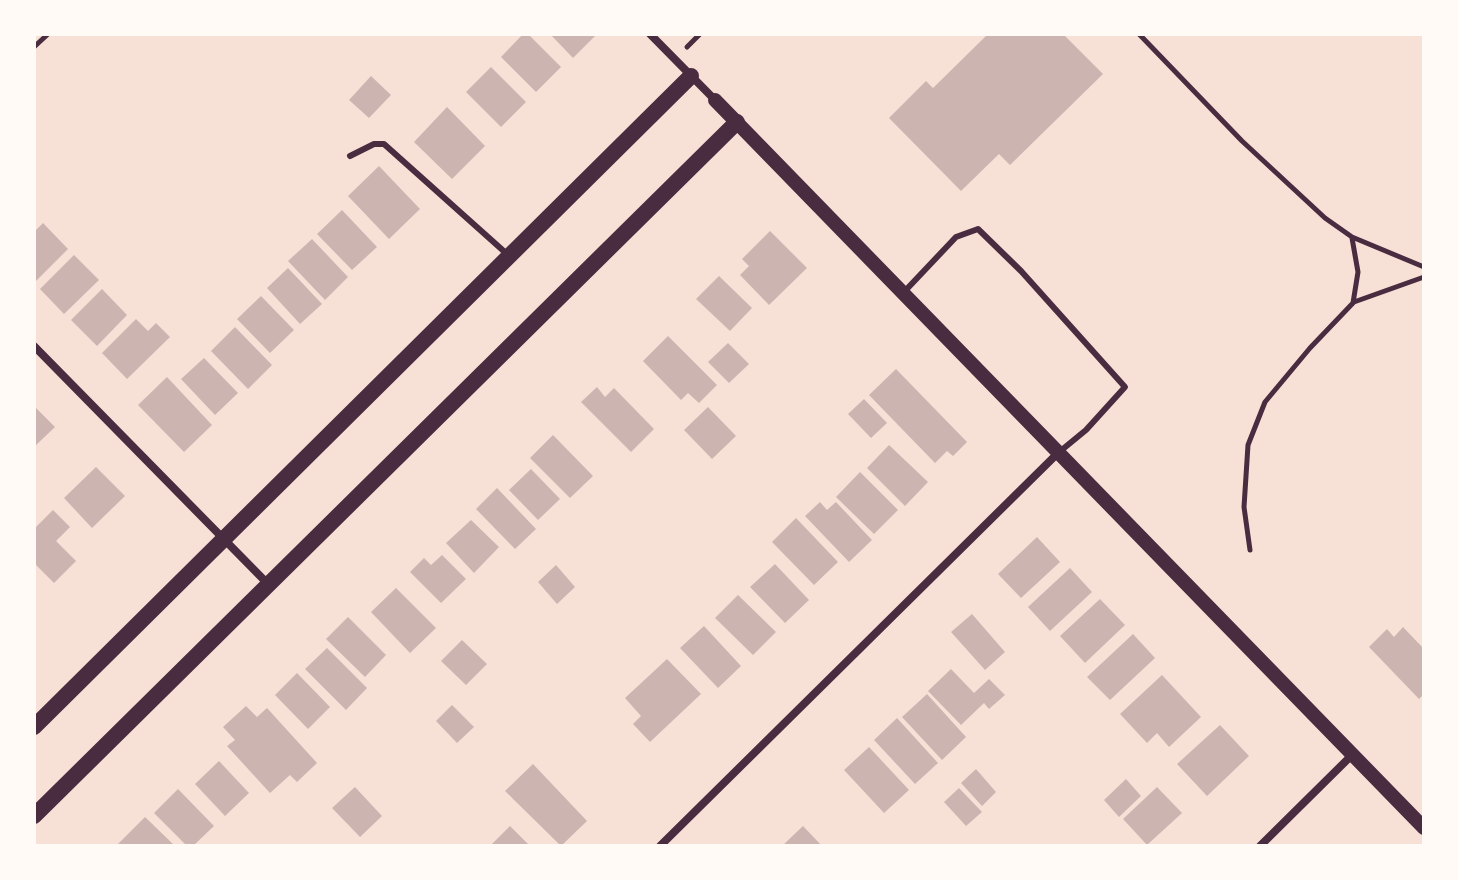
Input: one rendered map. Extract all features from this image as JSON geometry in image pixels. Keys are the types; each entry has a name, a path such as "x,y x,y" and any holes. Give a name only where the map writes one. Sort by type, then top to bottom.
{"main road":[{"path":"34,727 691,76"},
{"path":"34,816 737,122"}],"street":[{"path":"650,34 1424,828"},
{"path":"34,346 268,584"},
{"path":"660,846 1058,453"},
{"path":"1260,846 1353,754"}],"lane":[{"path":"350,156 374,144 384,144 509,257"},
{"path":"903,293 956,237 978,229 1021,271 1125,387 1086,430 1058,453"}],"path":[{"path":"34,47 48,34"},
{"path":"1139,34 1242,141 1325,218 1352,237 1424,267"},
{"path":"1352,237 1358,272 1353,303"},
{"path":"1250,550 1244,507 1248,445 1265,402 1353,303 1424,277"}],"building":[{"path":"523,34 528,34 561,67 536,92 501,57"},
{"path":"550,34 597,34 573,58"},
{"path":"988,34 1063,34 1103,74 1010,165 999,154 961,191 889,118 926,81 933,88"},
{"path":"491,67 526,102 501,127 466,92"},
{"path":"371,76 391,95 369,118 349,100"},
{"path":"447,107 485,146 452,179 414,142"},
{"path":"379,166 420,209 389,239 348,196"},
{"path":"342,210 377,247 352,270 317,234"},
{"path":"43,223 68,249 34,283 34,232"},
{"path":"770,231 807,268 769,305 740,275 749,266 742,259"},
{"path":"312,239 348,277 325,300 288,261"},
{"path":"74,255 99,280 64,314 40,289"},
{"path":"288,268 322,304 300,324 267,288"},
{"path":"719,276 752,308 730,331 696,299"},
{"path":"102,289 127,315 97,346 71,320"},
{"path":"261,296 294,330 270,353 237,319"},
{"path":"136,319 148,331 156,323 170,337 127,379 102,353"},
{"path":"235,327 272,365 248,389 211,351"},
{"path":"668,336 717,385 699,403 688,393 681,400 643,361"},
{"path":"728,343 749,364 729,383 708,362"},
{"path":"204,358 238,393 215,415 181,379"},
{"path":"896,369 967,442 953,456 947,451 935,463 869,395"},
{"path":"167,377 212,425 184,452 138,405"},
{"path":"597,387 605,397 614,388 654,429 631,452 581,402"},
{"path":"864,399 887,423 871,438 848,414"},
{"path":"34,406 55,427 34,447"},
{"path":"708,407 736,436 712,459 684,430"},
{"path":"553,435 593,476 570,498 530,458"},
{"path":"889,445 928,482 905,506 867,468"},
{"path":"96,467 125,496 92,528 64,498"},
{"path":"531,469 560,499 538,520 509,490"},
{"path":"860,472 898,510 874,534 836,497"},
{"path":"497,488 536,529 515,549 476,509"},
{"path":"820,502 827,510 836,502 872,540 849,562 805,516"},
{"path":"53,510 70,527 56,541 76,561 54,583 34,563 34,529"},
{"path":"796,518 838,562 814,585 772,542"},
{"path":"471,520 499,547 474,573 446,543"},
{"path":"1037,537 1060,562 1021,598 998,574"},
{"path":"442,555 466,579 441,603 410,572 424,558 431,565"},
{"path":"775,564 809,600 785,623 750,587"},
{"path":"556,565 575,587 557,604 538,582"},
{"path":"1070,568 1092,592 1050,631 1028,607"},
{"path":"396,588 436,628 410,653 371,612"},
{"path":"738,595 776,632 753,655 715,618"},
{"path":"1100,599 1125,625 1085,663 1060,636"},
{"path":"972,614 1005,652 985,670 951,632"},
{"path":"348,617 386,655 365,677 326,639"},
{"path":"704,626 741,666 718,688 680,648"},
{"path":"1403,627 1424,649 1424,694 1419,699 1369,647 1387,629 1394,637"},
{"path":"1133,634 1155,658 1110,700 1087,677"},
{"path":"462,640 487,664 466,685 441,661"},
{"path":"327,648 367,688 346,710 305,669"},
{"path":"667,659 701,694 650,742 633,724 641,716 625,698"},
{"path":"951,669 974,693 989,679 1005,695 989,709 984,703 961,725 928,691"},
{"path":"297,673 330,707 308,729 275,695"},
{"path":"1162,675 1201,717 1169,747 1157,733 1147,743 1120,714"},
{"path":"927,694 966,737 942,760 902,717"},
{"path":"452,705 474,727 457,743 436,721"},
{"path":"246,706 257,717 267,708 317,763 297,782 290,775 270,793 227,746 235,740 223,727"},
{"path":"897,718 938,763 915,784 874,740"},
{"path":"1220,725 1249,756 1207,796 1177,764"},
{"path":"869,747 909,790 884,813 844,770"},
{"path":"219,761 249,793 225,816 195,784"},
{"path":"533,764 587,821 561,846 505,791"},
{"path":"976,769 996,792 982,806 961,783"},
{"path":"1126,779 1141,796 1119,817 1104,800"},
{"path":"355,787 382,816 360,837 332,808"},
{"path":"1157,787 1182,813 1147,845 1123,819"},
{"path":"959,788 982,812 966,826 944,802"},
{"path":"178,789 214,826 193,846 187,846 154,813"},
{"path":"145,817 175,846 116,846"},
{"path":"510,826 530,846 490,846"},
{"path":"803,826 822,846 782,846"}]}
